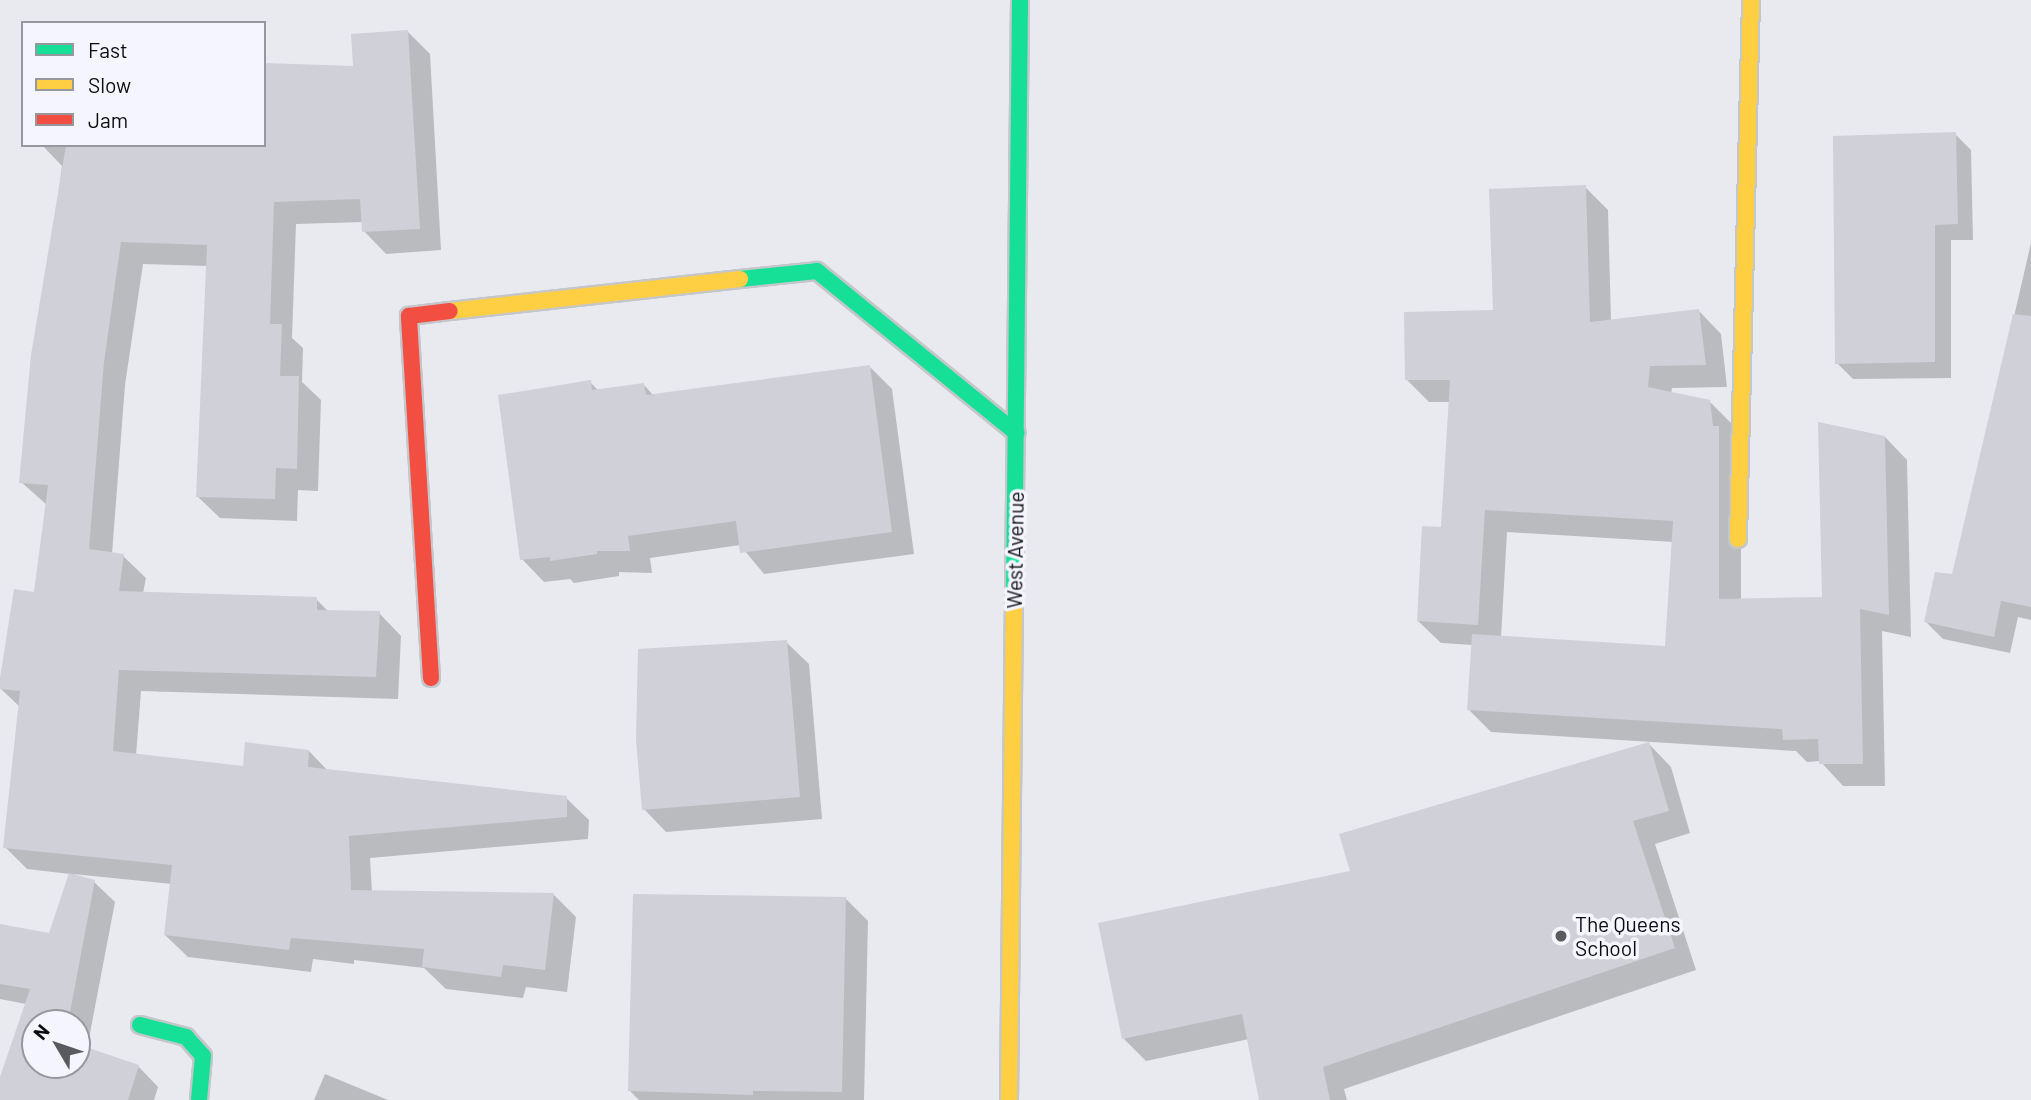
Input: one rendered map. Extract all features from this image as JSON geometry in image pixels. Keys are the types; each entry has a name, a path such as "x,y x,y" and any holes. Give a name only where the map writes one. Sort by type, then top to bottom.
{"street":[{"name":"West Avenue","path":"1009,1100 1020,0"},
{"path":"1738,539 1751,0"},
{"path":"431,678 409,316 817,271 1016,433"},
{"path":"140,1025 186,1037 203,1056 199,1100"}],"building":[{"path":"408,30 420,229 362,232 360,199 274,202 270,324 282,324 280,376 299,376 297,469 276,468 275,499 196,497 207,245 121,242 104,362 89,549 124,554 119,591 317,597 317,610 380,611 376,677 119,670 113,751 243,766 245,742 309,750 308,767 567,796 567,817 349,836 351,890 554,893 545,970 503,965 501,977 422,967 424,949 291,938 289,950 164,935 172,865 3,848 20,691 0,689 0,678 14,589 34,592 48,485 19,483 31,355 66,147 266,147 266,63 353,66 351,34"},
{"path":"1956,132 1958,224 1935,225 1935,362 1835,364 1833,136"},
{"path":"1586,185 1590,322 1699,309 1706,365 1650,366 1648,387 1710,400 1713,426 1719,426 1719,599 1822,597 1818,422 1885,436 1889,615 1860,609 1863,764 1819,764 1818,739 1783,740 1782,729 1467,710 1472,634 1665,646 1673,521 1485,510 1478,625 1417,621 1422,526 1441,527 1450,380 1405,380 1404,312 1493,310 1489,189"},
{"path":"2013,314 2031,316 2031,607 2001,601 1994,637 1924,622 1935,572 1952,574"},
{"path":"870,365 892,532 740,553 736,521 628,536 630,551 597,551 597,554 550,561 550,557 520,560 498,395 591,380 592,390 644,383 646,395"},
{"path":"787,640 800,797 642,810 636,740 638,649"},
{"path":"1649,742 1669,811 1633,821 1675,948 1323,1067 1330,1100 1259,1100 1242,1014 1122,1039 1098,923 1350,871 1339,834"},
{"path":"69,873 95,880 71,1009 23,1009 30,989 0,984 0,924 49,933"},
{"path":"633,894 846,897 842,1092 753,1091 753,1095 628,1091"},
{"path":"21,1015 21,1079 91,1079 91,1049 139,1065 128,1100 0,1100 0,1077"}],"traffic: fast":[{"path":"1014,595 1020,0"},
{"path":"740,279 817,271 1016,433"},
{"path":"140,1025 186,1037 203,1056 199,1100"}],"traffic: slow":[{"path":"1738,539 1751,0"},
{"path":"450,311 740,279"},
{"path":"1009,1100 1014,595"}],"traffic: jam":[{"path":"431,678 409,316 450,311"}],"place":[{"name":"The Queens School","path":"1561,936"}]}
